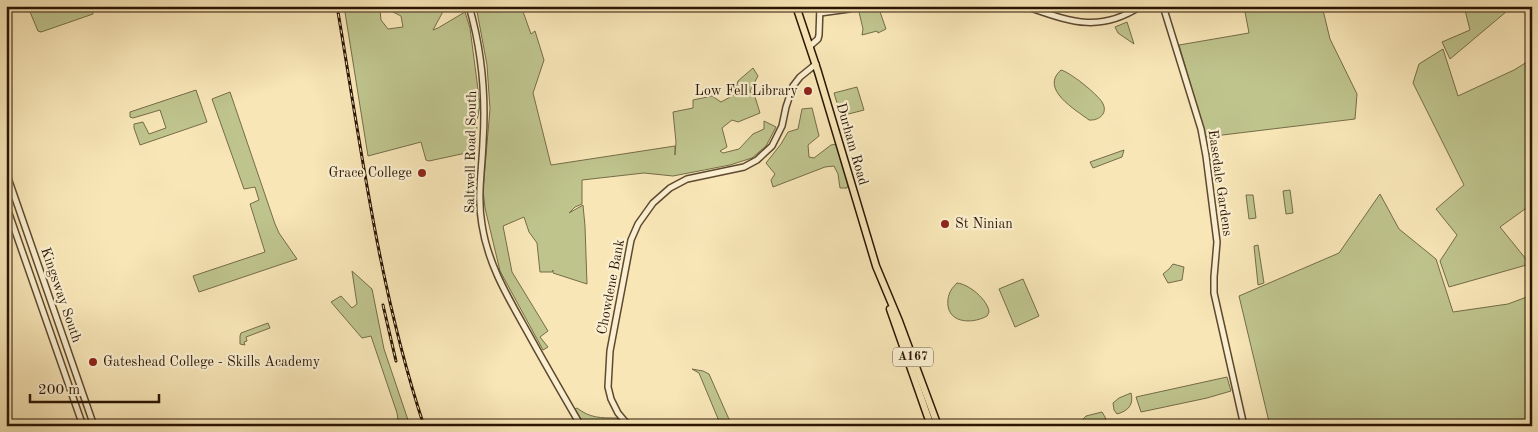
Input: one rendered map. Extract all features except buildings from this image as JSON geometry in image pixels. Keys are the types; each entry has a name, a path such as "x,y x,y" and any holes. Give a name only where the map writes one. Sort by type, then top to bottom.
{"main road":[{"name":"Durham Road","path":"796,6 816,64 868,242 936,424"}],"street":[{"name":"Saltwell Road South","path":"469,6 479,50 484,90 479,198 485,241 492,264 504,290 581,426"},
{"path":"810,46 820,35 820,6"},
{"path":"820,13 849,10 858,6"},
{"path":"1025,6 1068,21 1085,22 1109,21 1126,15 1141,6"},
{"name":"Easedale Gardens","path":"1163,6 1201,129 1217,242 1214,293 1244,426"},
{"name":"Chowdene Bank","path":"629,426 618,413 611,399 608,387 609,361 631,240 638,224 653,203 670,188 687,179 744,167 757,160 772,146 782,126 788,101 796,81 816,64"},
{"name":"Kingsway South","path":"6,172 94,426"},
{"name":"Kingsway South","path":"6,206 83,426"}],"green space":[{"path":"47,6 98,7 92,9 93,14 41,32 38,31 30,12"},
{"path":"344,6 446,6 433,30 465,12 470,28 480,105 473,161 466,153 429,161 426,160 421,142 368,156","holes":["380,10 389,10 401,16 403,27 388,29 381,20"]},
{"path":"476,6 521,6 531,34 535,31 544,60 533,93 551,165 675,146 675,155 676,142 673,112 693,108 693,100 712,96 721,102 734,95 738,81 753,68 758,76 750,91 755,97 760,113 738,122 732,120 722,128 727,147 720,151 723,153 739,149 753,134 764,129 764,121 776,127 766,146 752,158 730,165 673,176 644,173 582,180 582,204 575,207 569,213 583,205 587,284 553,273 553,270 552,272 540,272 537,243 529,232 524,217 503,226 512,272 548,331 540,337 548,347 543,350 500,271 485,208 483,190 490,109 487,65"},
{"path":"871,6 878,6 886,29 878,33 877,31 862,35 863,29 859,12"},
{"path":"1291,6 1322,6 1330,39 1357,94 1355,119 1206,137 1179,45 1249,33 1245,12"},
{"path":"1464,6 1513,6 1450,59 1442,42 1470,30"},
{"path":"1127,22 1134,44 1118,33 1115,27"},
{"path":"1443,49 1458,96 1514,70 1532,59 1532,204 1500,227 1530,264 1449,287 1440,261 1457,235 1436,209 1464,185 1413,83 1419,64"},
{"path":"1061,70 1077,79 1099,98 1104,106 1102,116 1089,120 1062,98 1054,84 1055,77"},
{"path":"857,87 864,110 841,116 834,93"},
{"path":"196,90 207,122 140,145 134,124 143,122 149,134 166,128 160,110 133,118 130,117 130,112"},
{"path":"230,92 275,224 297,259 199,292 193,276 265,252 250,204 259,200 255,187 244,189 212,99"},
{"path":"812,108 819,136 808,145 809,157 814,158 831,145 837,144 849,183 847,188 840,188 838,174 834,166 825,167 773,187 771,180 775,174 766,163 788,132 798,129 802,109"},
{"path":"1124,150 1122,157 1093,168 1090,162"},
{"path":"1290,190 1293,213 1286,214 1283,191"},
{"path":"1380,194 1399,229 1436,259 1453,312 1508,304 1532,295 1532,426 1270,426 1239,296 1339,253"},
{"path":"1246,195 1253,195 1256,218 1249,219"},
{"path":"1258,245 1264,283 1258,285 1254,246"},
{"path":"1173,264 1184,267 1182,280 1168,283 1163,274"},
{"path":"352,271 372,289 384,349 410,426 399,426 397,413 371,336 362,338 331,302 341,296 352,308 357,304"},
{"path":"1023,279 1039,316 1015,327 999,289"},
{"path":"957,283 967,286 982,298 988,307 989,312 987,316 974,321 967,321 960,320 951,313 948,307 948,297"},
{"path":"268,323 270,328 246,337 245,345 240,344 241,333"},
{"path":"692,369 709,374 732,426 721,426 699,373"},
{"path":"1227,377 1231,391 1207,398 1141,412 1136,397"},
{"path":"1131,393 1132,401 1129,407 1117,414 1113,403"},
{"path":"577,408 586,414 596,417 617,418 619,423 604,426 585,426 575,409"},
{"path":"1102,412 1108,426 1077,426 1086,416"}],"railway":[{"path":"337,6 363,165 383,271 408,375 424,426"},
{"path":"383,305 396,361"}],"place":[{"name":"Low Fell Library","path":"808,91"},
{"name":"Grace College","path":"422,173"},
{"name":"St Ninian","path":"945,224"},
{"name":"Gateshead College - Skills Academy","path":"93,362"}]}
